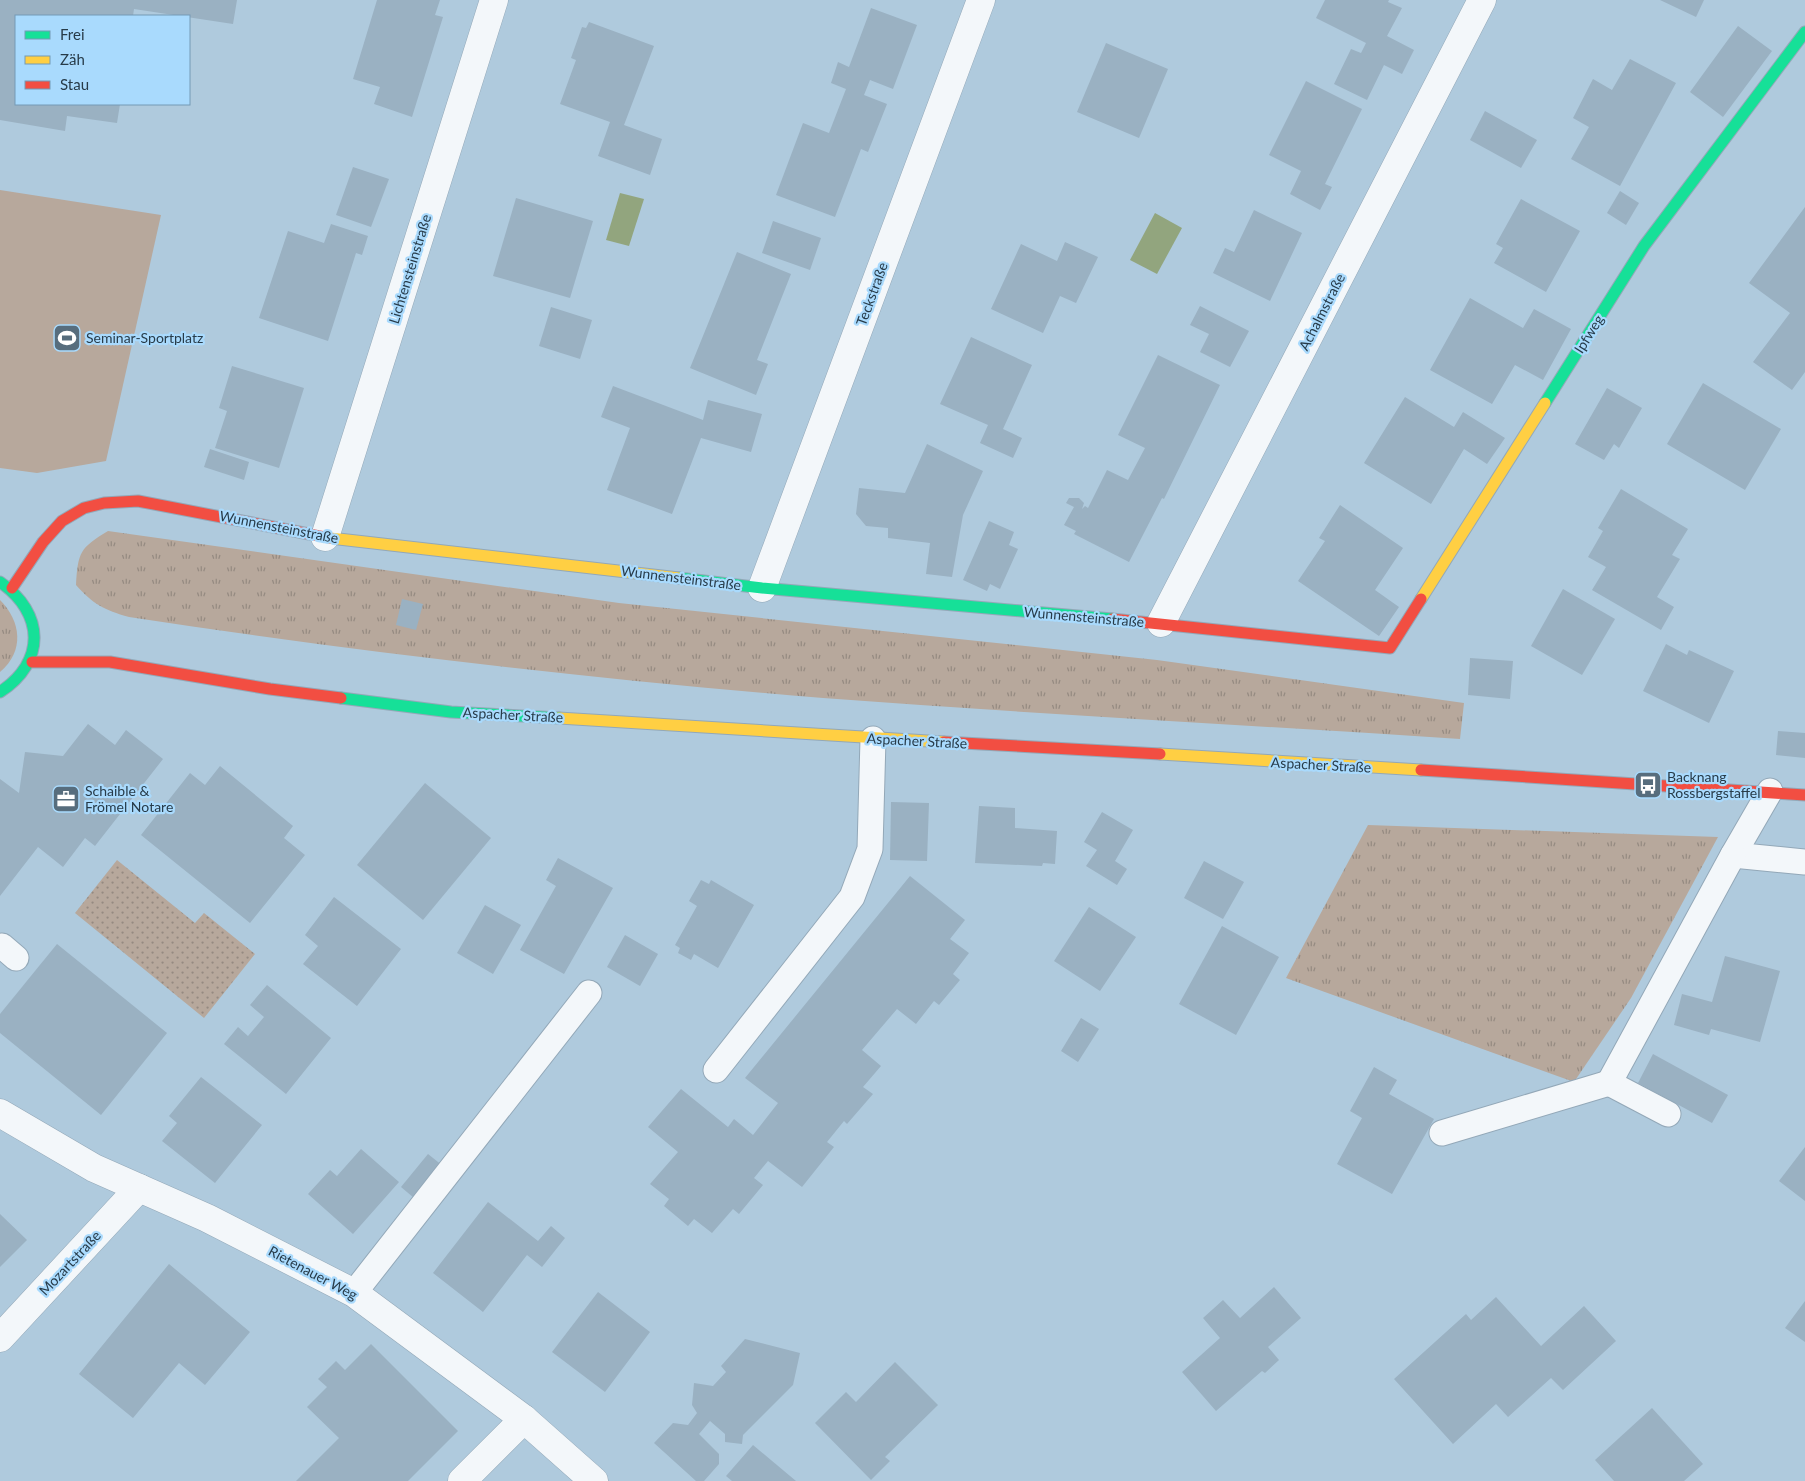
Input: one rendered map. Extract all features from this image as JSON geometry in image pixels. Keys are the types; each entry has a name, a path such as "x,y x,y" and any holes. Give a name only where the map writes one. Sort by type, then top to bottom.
{"street":[{"name":"Lichtensteinstraße","path":"325,537 494,0"},
{"name":"Teckstraße","path":"762,588 981,0"},
{"name":"Achalmstraße","path":"1161,623 1482,0"},
{"name":"Ipfweg","path":"1390,648 1644,246 1805,32"},
{"name":"Wunnensteinstraße","path":"12,588 57,526 82,508 109,502 138,501 325,537 762,588 1161,623 1390,648"},
{"path":"0,582 12,588 23,600 35,629 32,662 15,681 0,692"},
{"name":"Aspacher Straße","path":"32,662 110,662 270,689 451,712 873,739 1770,791 1805,795"},
{"name":"Rietenauer Weg","path":"0,1113 94,1168 207,1218 354,1293 524,1419 594,1481"},
{"name":"Mozartstraße","path":"0,1338 139,1188"},
{"path":"462,1481 524,1419"}],"lane":[{"path":"716,1070 852,897 870,848 873,739"},
{"path":"1442,1134 1609,1082 1770,791"},
{"path":"1733,855 1805,862"},
{"path":"354,1293 589,993"},
{"path":"1609,1082 1668,1114"}],"green space":[{"name":"Seminar-Sportplatz","path":"0,190 161,215 106,461 37,473 0,468"},
{"path":"108,531 619,603 1157,660 1464,703 1460,739 823,698 475,664 129,617 100,606 76,585 78,565 82,552 91,542"},
{"path":"0,600 7,608 16,626 17,646 14,655 0,672"},
{"path":"1368,825 1718,837 1631,998 1574,1082 1286,978"},
{"path":"117,860 195,923 204,913 255,954 204,1018 75,913"}],"shaded area":[{"path":"620,193 644,199 629,246 606,240"},
{"path":"1155,213 1182,228 1157,274 1130,260"}],"building":[{"path":"0,0 237,0 233,24 190,17 190,15 174,15 134,9 133,15 15,15 15,105 120,105 117,123 67,116 65,131 0,120"},
{"path":"377,0 440,0 435,15 443,17 412,117 374,104 380,87 353,79"},
{"path":"1325,0 1389,0 1388,2 1402,8 1387,36 1414,50 1402,74 1384,65 1367,100 1334,84 1351,49 1361,53 1366,43 1316,18"},
{"path":"1660,0 1704,0 1696,17"},
{"path":"871,8 917,25 893,89 870,80 864,95 887,104 868,152 861,149 835,217 776,195 803,123 829,133 846,89 831,83 838,62 849,67"},
{"path":"589,22 654,46 624,125 662,139 650,175 598,156 610,122 560,104 576,60 571,58 582,27 586,28"},
{"path":"1738,26 1772,51 1723,117 1690,92"},
{"path":"1106,43 1168,69 1139,138 1077,112"},
{"path":"1630,59 1676,83 1620,186 1571,159 1589,127 1573,118 1593,79 1612,90"},
{"path":"1306,81 1362,109 1325,184 1332,187 1320,210 1290,194 1301,171 1269,155"},
{"path":"1485,111 1537,140 1521,168 1470,140"},
{"path":"353,167 389,179 371,227 336,215"},
{"path":"1620,191 1639,203 1626,225 1607,213"},
{"path":"516,198 593,221 570,298 493,276"},
{"path":"1521,199 1580,231 1546,292 1494,263 1503,248 1496,244"},
{"path":"1805,207 1805,372 1792,390 1753,362 1790,313 1749,283"},
{"path":"1254,210 1302,233 1270,301 1213,273 1225,248 1234,252"},
{"path":"773,221 821,238 810,270 762,253"},
{"path":"331,224 368,236 362,255 356,253 328,341 259,318 288,231 324,243"},
{"path":"1065,242 1098,257 1076,303 1060,296 1043,333 991,309 1021,244 1057,261"},
{"path":"737,252 791,274 757,360 768,364 756,395 690,368"},
{"path":"1470,298 1523,328 1534,309 1571,329 1543,380 1515,365 1492,404 1430,370"},
{"path":"1200,306 1249,331 1230,367 1200,352 1209,334 1190,325"},
{"path":"551,307 592,320 580,359 539,346"},
{"path":"971,337 1032,365 1003,429 1022,438 1013,458 980,443 988,425 940,404"},
{"path":"1158,355 1220,385 1164,499 1162,498 1129,562 1074,534 1076,531 1064,525 1074,507 1066,503 1069,498 1079,498 1084,503 1082,509 1085,506 1088,508 1107,470 1128,480 1145,448 1118,435"},
{"path":"232,366 304,388 279,468 215,448 227,411 219,408"},
{"path":"1703,383 1781,429 1745,490 1667,444"},
{"path":"613,386 703,420 708,400 762,414 751,452 701,438 672,514 607,490 630,428 601,417"},
{"path":"1607,388 1642,408 1619,448 1614,444 1604,460 1575,444"},
{"path":"1405,397 1454,427 1463,412 1505,438 1487,464 1464,449 1431,504 1364,463"},
{"path":"927,444 983,471 963,515 952,577 926,574 930,543 888,538 888,528 866,526 856,514 859,488 905,493"},
{"path":"210,449 249,462 244,480 204,467"},
{"path":"1621,489 1688,529 1672,555 1680,559 1657,597 1674,607 1661,630 1592,590 1606,567 1588,557 1603,531 1598,528"},
{"path":"1340,505 1403,548 1375,590 1399,607 1379,636 1298,581 1325,541 1319,538"},
{"path":"989,521 1014,532 1009,545 1018,549 1000,589 990,584 987,591 963,580"},
{"path":"1563,589 1615,619 1582,675 1531,646"},
{"path":"402,599 423,604 416,630 396,625"},
{"path":"1666,644 1687,655 1689,650 1734,671 1709,723 1643,691"},
{"path":"1470,658 1513,661 1510,699 1468,695"},
{"path":"88,724 115,745 126,730 163,759 95,846 85,838 63,867 38,847 0,896 0,779 19,793 25,752 63,756"},
{"path":"1778,731 1805,733 1805,758 1776,755"},
{"path":"220,766 293,826 284,838 305,855 250,923 141,835 190,773 205,785"},
{"path":"425,783 491,838 423,920 357,865"},
{"path":"891,802 929,803 927,861 890,860"},
{"path":"979,806 1015,808 1015,828 1057,831 1055,864 1043,863 1042,866 975,863"},
{"path":"1102,812 1133,830 1115,861 1127,869 1117,885 1086,866 1097,850 1084,842"},
{"path":"558,858 613,888 564,974 520,950 556,886 546,880"},
{"path":"1204,861 1244,882 1223,919 1184,898"},
{"path":"910,876 965,920 950,939 969,953 953,974 960,980 939,1005 934,1001 916,1024 897,1009 862,1050 881,1066 863,1087 873,1094 847,1124 844,1121 827,1142 834,1147 802,1187 768,1161 754,1178 763,1185 739,1214 733,1209 712,1233 694,1219 688,1226 664,1206 669,1199 650,1184 678,1152 648,1127 681,1089 728,1127 734,1119 753,1135 778,1103 745,1078"},
{"path":"701,880 709,884 711,880 754,905 718,968 694,954 691,960 678,953 680,948 675,945 697,906 689,901"},
{"path":"334,897 401,949 357,1006 303,964 318,946 305,935"},
{"path":"485,905 521,925 493,974 457,953"},
{"path":"1089,907 1136,937 1100,991 1054,961"},
{"path":"1222,926 1279,957 1236,1035 1179,1004"},
{"path":"625,935 658,954 640,986 607,967"},
{"path":"57,944 167,1033 101,1115 0,1033 0,1014"},
{"path":"1725,956 1780,971 1760,1042 1711,1029 1709,1035 1674,1025 1682,994 1712,1002"},
{"path":"267,985 331,1038 286,1094 224,1044 238,1027 248,1036 264,1017 250,1005"},
{"path":"1081,1018 1099,1029 1078,1062 1061,1051"},
{"path":"1653,1054 1728,1095 1712,1123 1638,1083"},
{"path":"1374,1067 1397,1080 1389,1094 1434,1119 1392,1194 1337,1164 1362,1118 1350,1111"},
{"path":"201,1077 262,1125 215,1183 162,1141 177,1123 169,1116"},
{"path":"1805,1147 1805,1201 1779,1181"},
{"path":"361,1149 399,1182 353,1234 308,1194 330,1170 337,1176"},
{"path":"428,1154 448,1170 420,1203 401,1187"},
{"path":"488,1202 538,1241 551,1226 565,1238 542,1267 527,1255 483,1312 433,1273"},
{"path":"0,1214 27,1240 0,1267"},
{"path":"169,1264 250,1332 205,1385 179,1363 133,1418 79,1374"},
{"path":"1274,1287 1301,1318 1268,1347 1279,1360 1265,1373 1262,1371 1216,1411 1182,1372 1220,1338 1203,1318 1223,1300 1240,1318"},
{"path":"598,1292 650,1332 605,1392 552,1352"},
{"path":"1496,1297 1541,1346 1584,1306 1616,1341 1563,1390 1551,1378 1508,1417 1496,1404 1453,1444 1394,1379 1466,1314 1471,1320"},
{"path":"1805,1301 1805,1342 1785,1328"},
{"path":"745,1339 800,1353 793,1385 743,1435 742,1444 725,1442 725,1434 710,1421 699,1434 719,1454 719,1464 704,1481 696,1481 654,1443 673,1423 688,1425 697,1413 692,1405 694,1383 713,1386 726,1372 721,1366"},
{"path":"371,1344 458,1431 408,1481 296,1481 339,1438 307,1407 327,1387 318,1379 336,1361 345,1370"},
{"path":"895,1362 938,1405 885,1457 890,1461 871,1480 815,1423 846,1392 856,1402"},
{"path":"1652,1408 1703,1464 1684,1481 1614,1481 1595,1460"},
{"path":"753,1445 796,1481 732,1481 726,1476"}],"traffic: fast":[{"path":"1545,403 1644,246 1805,32"},
{"path":"679,578 762,588 1112,619"},
{"path":"0,582 15,594 25,608 32,623 34,637 32,652 26,667 15,680 0,692"},
{"path":"341,698 451,712 559,718"}],"traffic: slow":[{"path":"1421,599 1545,403"},
{"path":"330,538 679,578"},
{"path":"559,718 944,742"},
{"path":"1160,754 1421,770"}],"traffic: jam":[{"path":"12,588 43,542 62,521 84,508 104,503 138,501 330,538"},
{"path":"1112,619 1390,648 1421,599"},
{"path":"32,662 110,662 270,689 341,698"},
{"path":"944,742 1160,754"},
{"path":"1421,770 1805,795"}],"place":[{"name":"Seminar-Sportplatz","path":"67,338"},
{"name":"Backnang Rossbergstaffel","path":"1648,785"},
{"name":"Schaible & Frömel Notare","path":"66,799"}]}
